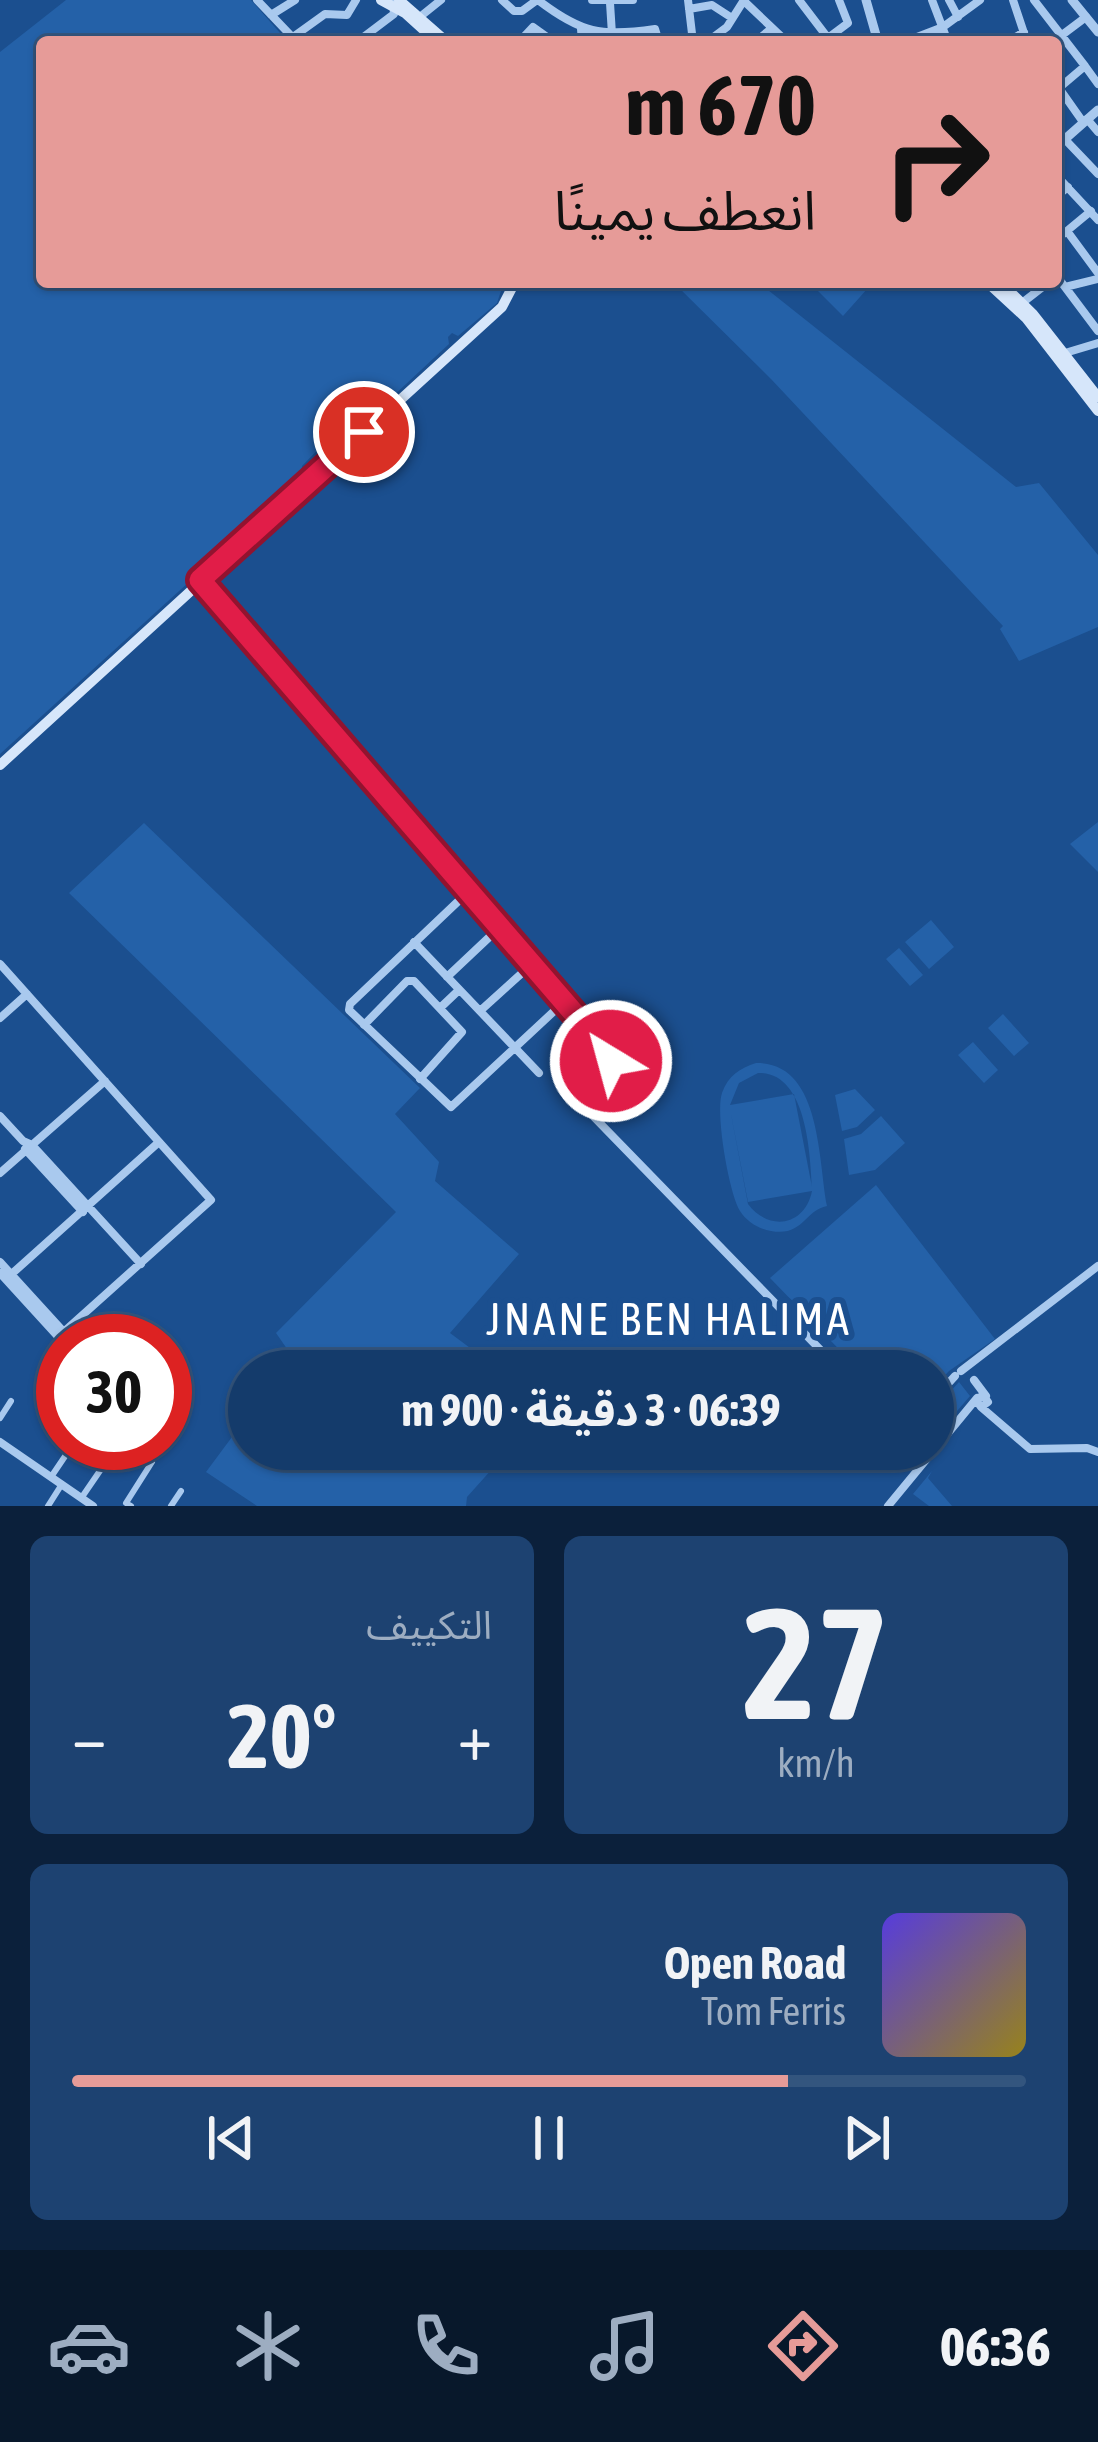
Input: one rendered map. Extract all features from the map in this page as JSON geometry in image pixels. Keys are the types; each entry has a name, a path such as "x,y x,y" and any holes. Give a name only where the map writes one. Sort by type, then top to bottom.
{"main road":[{"path":"381,0 422,16 441,36"},
{"path":"396,2 431,36"},
{"path":"0,765 502,307 511,288"},
{"path":"994,288 1098,397"},
{"path":"1006,288 1061,355 1098,411"}],"street":[{"path":"257,0 291,36"},
{"path":"272,15 295,0"},
{"path":"300,36 329,12 347,15 356,0"},
{"path":"422,16 441,0"},
{"path":"502,0 510,9 522,11 538,0 580,29 606,36"},
{"path":"592,0 633,0"},
{"path":"714,36 733,19 744,0 781,36"},
{"path":"799,0 827,36"},
{"path":"834,36 848,23 838,0"},
{"path":"866,0 876,36"},
{"path":"932,0 946,36"},
{"path":"950,0 958,17"},
{"path":"920,36 943,27 980,0"},
{"path":"1012,0 1025,36"},
{"path":"1034,0 1058,36"},
{"path":"1072,0 1098,32"},
{"path":"364,36 394,14 396,2"},
{"path":"610,3 610,36"},
{"path":"692,36 689,4 718,7 733,19"},
{"path":"522,11 546,36"},
{"path":"1062,39 1086,17"},
{"path":"525,36 533,27"},
{"path":"763,36 772,28"},
{"path":"580,29 581,36"},
{"path":"1062,41 1098,84"},
{"path":"1062,85 1085,66"},
{"path":"1062,92 1098,132"},
{"path":"1062,142 1098,110"},
{"path":"1062,146 1098,174"},
{"path":"1062,181 1098,220"},
{"path":"1062,192 1068,187"},
{"path":"1062,235 1091,211"},
{"path":"1065,287 1098,276 1067,231"},
{"path":"1062,285 1098,331"},
{"path":"1022,303 1041,288"},
{"path":"1083,312 1098,308"},
{"path":"1061,355 1098,344"},
{"path":"200,580 608,1052 607,1078 590,1102 592,1115 821,1350"},
{"path":"469,891 349,1010 446,1105 454,1107 565,1001"},
{"path":"447,977 500,927"},
{"path":"414,942 538,1073"},
{"path":"479,1011 532,963"},
{"path":"0,964 211,1200 89,1314"},
{"path":"364,1025 410,981 440,1008 461,1029 461,1036 420,1079"},
{"path":"440,1008 459,990"},
{"path":"0,1018 26,994"},
{"path":"0,1173 105,1082"},
{"path":"0,1116 141,1264"},
{"path":"6,1275 159,1142"},
{"path":"0,1262 42,1314"},
{"path":"954,1384 965,1376 970,1363 1098,1266"},
{"path":"965,1376 1003,1426 1030,1449 1098,1452"},
{"path":"0,1418 11,1401"},
{"path":"954,1429 982,1402"},
{"path":"0,1443 93,1506"},
{"path":"51,1477 56,1470"},
{"path":"82,1497 100,1470"},
{"path":"131,1506 126,1503 147,1470"},
{"path":"888,1506 919,1470"},
{"path":"47,1506 62,1484"},
{"path":"171,1506 181,1491"}],"shaded area":[{"path":"66,0 251,0 283,36 36,36 36,288 502,288 497,303 458,336 452,333 449,344 348,438 335,432 302,466 301,480 0,754 0,52"},
{"path":"679,288 766,288 1016,487 1039,483 1098,555 1098,627 1019,661 1000,629 1003,626"},
{"path":"819,288 868,288 843,316"},
{"path":"1098,822 1098,872 1070,844"},
{"path":"144,823 420,1088 395,1114 439,1162 435,1181 519,1254 450,1333 473,1350 288,1350 276,1333 396,1212 69,893"},
{"path":"931,920 954,947 929,969 905,942"},
{"path":"899,948 923,975 910,986 886,959"},
{"path":"1003,1014 1029,1043 1014,1056 988,1028"},
{"path":"973,1042 998,1070 984,1083 958,1055"},
{"path":"756,1063 777,1067 793,1078 805,1095 818,1139 827,1206 782,1232 758,1227 740,1211 722,1134 722,1093 735,1074","holes":["758,1073 774,1076 793,1094 730,1105 739,1083","795,1097 807,1134 812,1187","730,1109 748,1202 812,1191 802,1212 785,1221 766,1219 748,1204"]},
{"path":"855,1089 875,1110 857,1127 842,1131 835,1095"},
{"path":"881,1116 905,1143 875,1170 849,1175 844,1139 861,1134"},
{"path":"876,1185 995,1339 954,1368 954,1350 840,1350 770,1278"},
{"path":"959,1382 970,1396 954,1415 954,1387"},
{"path":"228,1442 228,1470 491,1470 467,1497 466,1506 257,1506 206,1472"},
{"path":"932,1471 928,1478 952,1506 929,1506 913,1494"}],"district":[{"name":"JNANE BEN HALIMA","path":"669,1319"}],"route":[{"path":"364,432 200,580 611,1061"}]}
